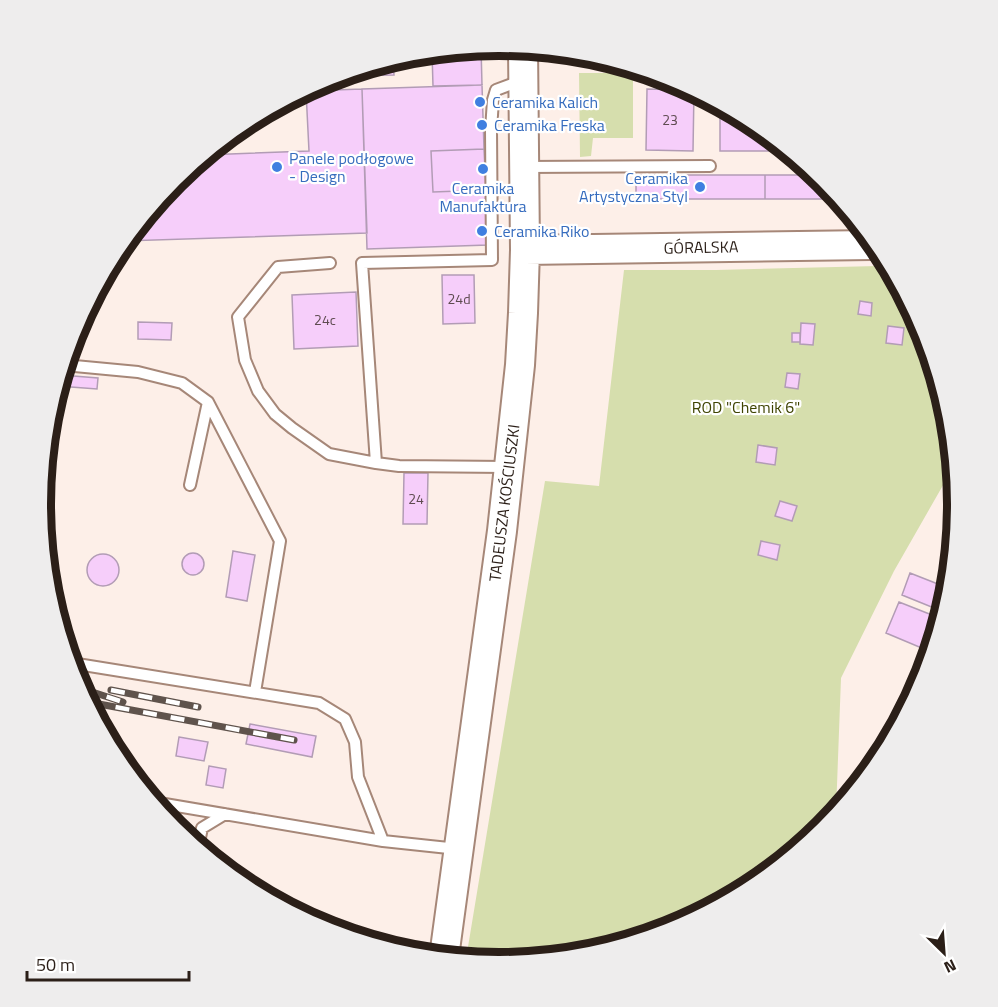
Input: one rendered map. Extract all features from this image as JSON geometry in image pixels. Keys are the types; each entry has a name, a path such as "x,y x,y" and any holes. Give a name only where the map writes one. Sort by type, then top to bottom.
{"main road":[{"name":"TADEUSZA KOŚCIUSZKI","path":"445,948 510,467 520,365 525,250 523,60"},
{"name":"GÓRALSKA","path":"525,250 864,245"}],"lane":[{"path":"376,463 362,263 492,260 491,130 493,100 496,90 523,60 546,58"},
{"path":"524,167 710,166"},
{"path":"330,263 278,267 238,318 245,360 258,391 275,414 329,454 399,466 510,467"},
{"path":"73,365 138,372 182,383 208,402 280,541 255,692"},
{"path":"190,484 208,402"},
{"path":"81,665 319,703 345,719 354,742 358,777 383,841"},
{"path":"167,804 383,841 459,849"},
{"path":"200,837 202,828 225,814"}],"green space":[{"path":"579,73 622,73 633,76 633,138 593,138 591,156 580,157"},
{"name":"ROD \"Chemik 6\"","path":"878,266 901,305 923,359 938,416 946,480 894,571 841,678 837,798 772,859 723,891 670,917 615,936 557,948 499,952 467,951 545,481 599,486 624,270"}],"building":[{"path":"481,56 482,85 433,86 432,61"},
{"path":"394,68 394,75 367,75"},
{"path":"482,85 484,149 431,151 433,192 486,190 488,245 367,249 362,89"},
{"name":"Panele podłogowe - Design","path":"362,89 367,233 137,241 162,208 219,154 309,151 306,100 327,90"},
{"path":"647,89 669,89 694,101 693,151 646,150"},
{"path":"720,114 775,151 720,151"},
{"path":"484,149 486,190 433,192 431,151"},
{"name":"Ceramika Artystyczna Styl","path":"636,175 765,175 765,199 636,199"},
{"path":"765,175 803,175 827,199 765,199"},
{"path":"442,275 474,275 475,323 443,324"},
{"path":"356,292 358,346 294,349 292,295"},
{"path":"860,301 872,303 871,316 858,314"},
{"path":"138,322 172,323 171,340 138,339"},
{"path":"801,323 815,324 813,345 800,344"},
{"path":"888,326 904,328 902,345 886,343"},
{"path":"792,333 800,333 800,342 792,342"},
{"path":"787,373 800,374 798,389 785,387"},
{"path":"70,376 98,378 97,389 66,387"},
{"path":"758,445 777,448 775,465 756,462"},
{"path":"404,473 428,473 427,524 403,524"},
{"path":"780,501 797,506 792,521 775,516"},
{"path":"761,541 780,545 777,560 758,555"},
{"path":"233,551 255,555 247,601 226,597"},
{"path":"193,553 201,556 204,564 201,572 193,575 185,572 182,564 185,556"},
{"path":"103,554 114,559 119,570 114,581 103,586 92,581 87,570 92,559"},
{"path":"910,573 939,584 934,608 902,595"},
{"path":"899,602 933,615 923,649 886,633"},
{"path":"250,724 316,736 312,757 246,744"},
{"path":"179,737 208,742 204,761 176,756"},
{"path":"209,766 226,769 223,788 206,785"}],"railway":[{"path":"111,690 198,707"},
{"path":"93,692 123,702"},
{"path":"98,704 294,740"}],"place":[{"name":"Ceramika Kalich","path":"480,102"},
{"name":"Ceramika Freska","path":"482,125"},
{"name":"Panele podłogowe - Design","path":"277,167"},
{"name":"Ceramika Manufaktura","path":"483,169"},
{"name":"Ceramika Artystyczna Styl","path":"700,187"},
{"name":"Ceramika Riko","path":"482,231"}]}
